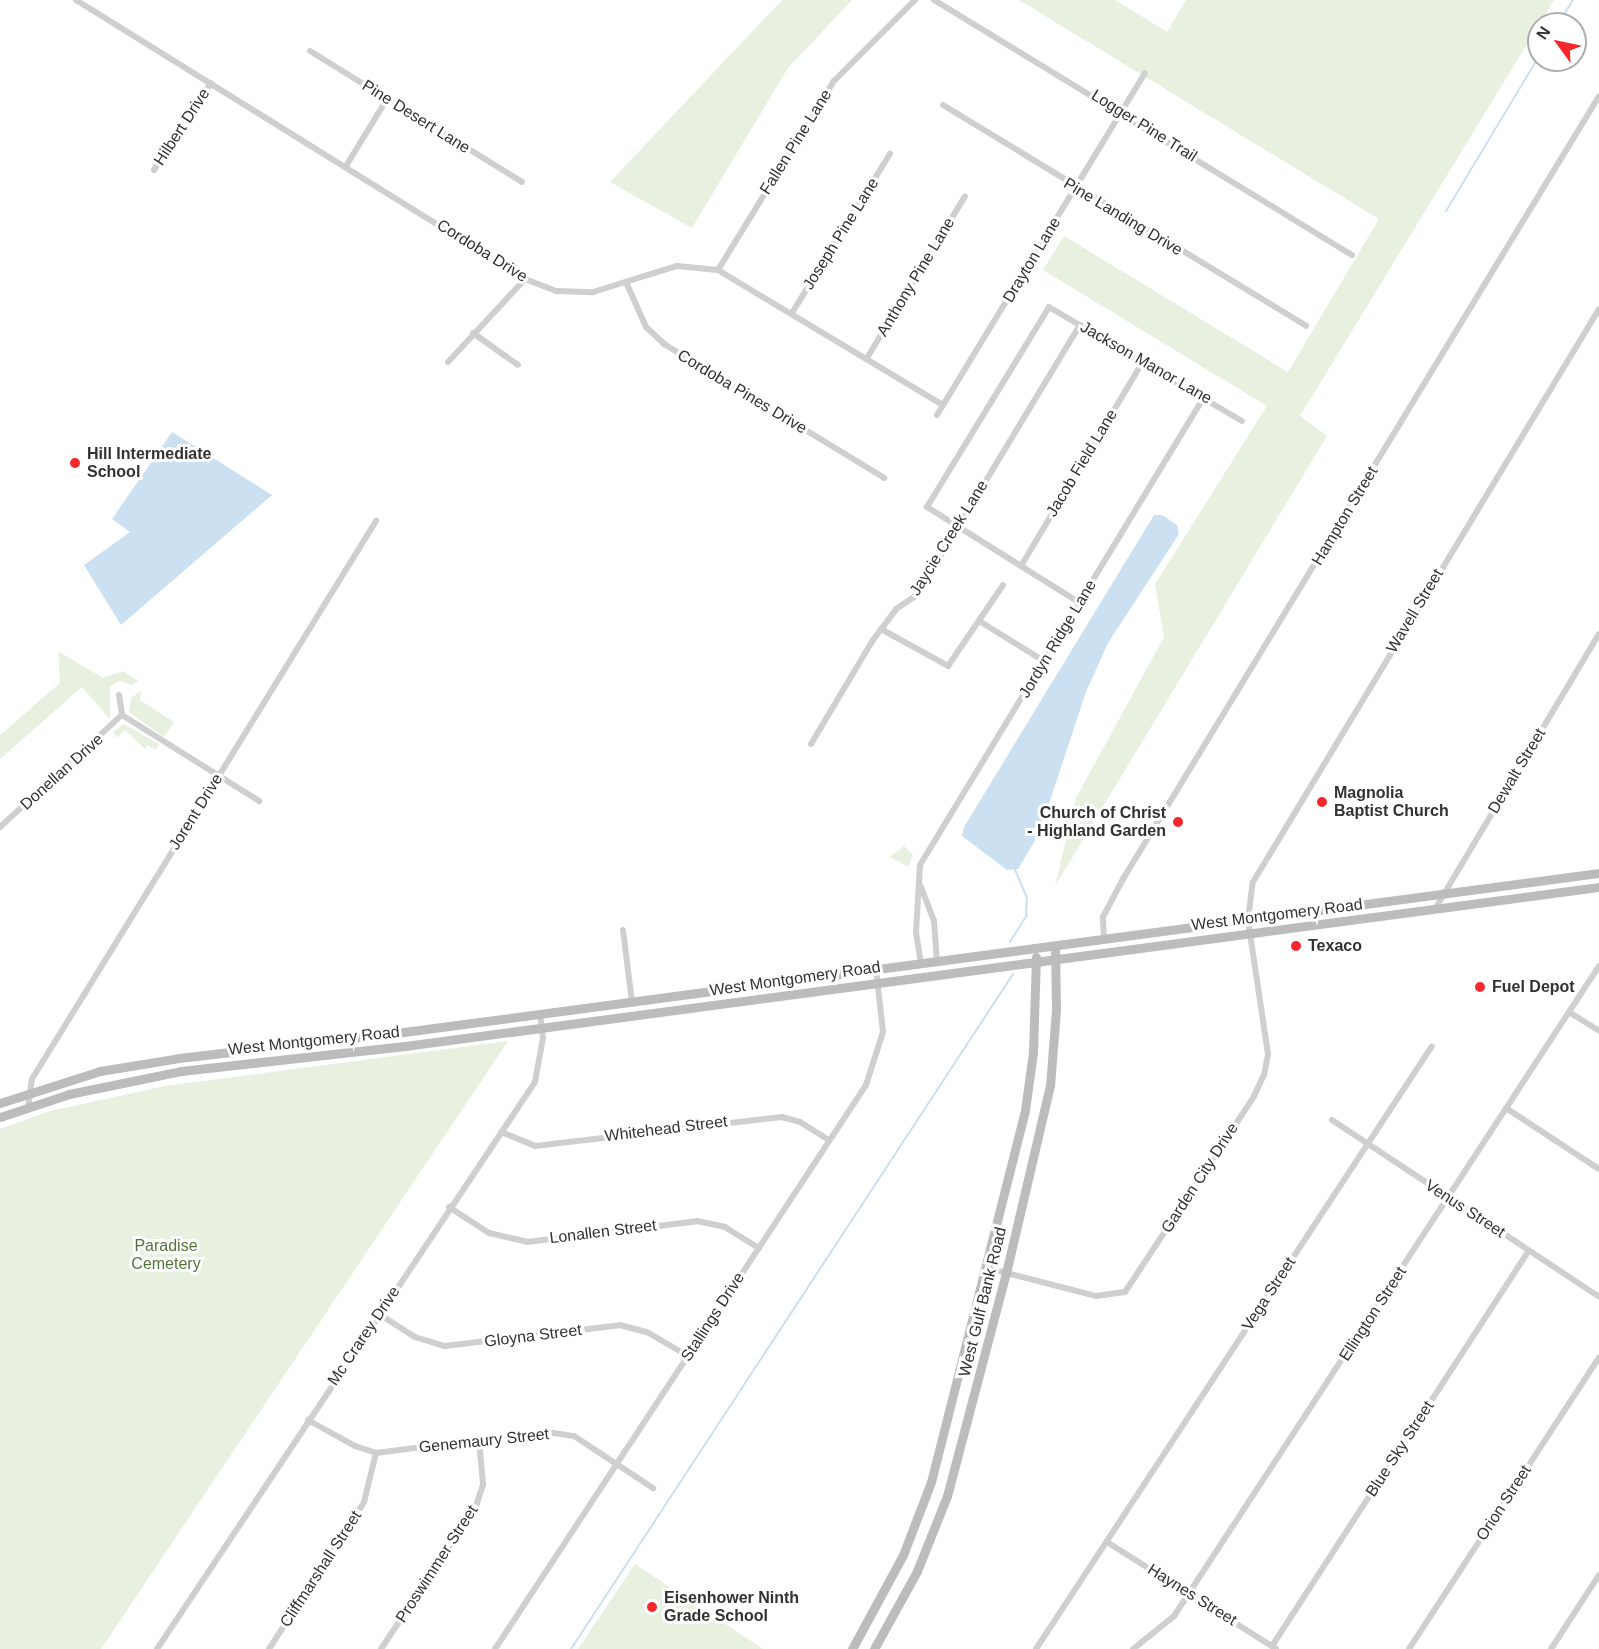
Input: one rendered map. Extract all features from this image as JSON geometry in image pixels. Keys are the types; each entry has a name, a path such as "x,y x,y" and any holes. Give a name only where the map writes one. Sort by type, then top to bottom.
{"main road":[{"name":"West Montgomery Road","path":"0,1103 100,1071 179,1058 540,1014 1599,873"},
{"name":"West Montgomery Road","path":"0,1118 28,1107 103,1085 181,1071 542,1028 1599,887"},
{"name":"West Gulf Bank Road","path":"874,1649 932,1536 950,1486 973,1402 1044,1114 1053,1059 1055,946"},
{"name":"West Gulf Bank Road","path":"852,1649 885,1592 914,1529 953,1397 987,1268 1025,1110 1033,1052 1036,949"},
{"path":"1025,1110 1044,1114"},
{"path":"953,1397 973,1402"},
{"path":"914,1529 932,1536"}],"street":[{"name":"Cordoba Drive","path":"76,0 525,279 558,291 593,292 677,266 718,270 943,405"},
{"name":"Fallen Pine Lane","path":"718,270 829,88 915,0"},
{"name":"Logger Pine Trail","path":"934,0 1352,255"},
{"name":"Pine Desert Lane","path":"310,51 522,182"},
{"name":"Drayton Lane","path":"937,415 1145,73"},
{"name":"Hilbert Drive","path":"154,170 211,83"},
{"name":"Hampton Street","path":"1104,939 1103,917 1124,879 1599,96"},
{"path":"346,166 387,99"},
{"name":"Pine Landing Drive","path":"942,105 1075,189 1306,326"},
{"name":"Joseph Pine Lane","path":"792,313 890,154"},
{"name":"Anthony Pine Lane","path":"867,358 965,196"},
{"path":"448,362 525,279"},
{"name":"Cordoba Pines Drive","path":"626,282 646,327 664,344 884,478"},
{"name":"Jackson Manor Lane","path":"957,526 927,507 1049,307 1242,421"},
{"name":"Wavell Street","path":"1248,920 1253,882 1599,309"},
{"name":"Jaycie Creek Lane","path":"811,744 881,628 896,609 915,596 1080,325"},
{"path":"473,333 518,365"},
{"name":"Jacob Field Lane","path":"1021,566 1143,361"},
{"name":"Jordyn Ridge Lane","path":"921,964 916,932 920,864 1204,397"},
{"name":"Jorent Drive","path":"28,1107 32,1079 376,521"},
{"path":"957,526 1080,603"},
{"path":"881,628 940,666 948,666 981,622 1003,585"},
{"path":"981,622 1044,662"},
{"name":"Dewalt Street","path":"1435,909 1599,634"},
{"path":"119,695 122,715 259,801"},
{"name":"Donellan Drive","path":"0,827 122,715"},
{"path":"919,882 934,921 937,962"},
{"name":"Garden City Drive","path":"987,1268 1096,1296 1125,1292 1135,1279 1264,1074 1268,1054 1248,920"},
{"path":"623,930 632,1002"},
{"name":"Ellington Street","path":"1133,1649 1161,1630 1189,1593 1599,966"},
{"name":"Stallings Drive","path":"495,1649 866,1085 880,1054 883,1032 876,970"},
{"path":"1569,1012 1599,1031"},
{"name":"Mc Crarey Drive","path":"157,1649 449,1207 535,1082 542,1061 540,1014"},
{"name":"Vega Street","path":"1036,1649 1366,1143 1432,1046"},
{"path":"1506,1108 1599,1169"},
{"name":"Whitehead Street","path":"501,1132 535,1146 771,1117 800,1122 829,1140"},
{"name":"Venus Street","path":"1332,1120 1599,1297"},
{"name":"Lonallen Street","path":"449,1207 489,1233 527,1242 697,1221 725,1227 759,1248"},
{"name":"Blue Sky Street","path":"1274,1648 1529,1251"},
{"name":"Gloyna Street","path":"378,1314 415,1337 445,1346 620,1325 647,1332 688,1356"},
{"name":"Orion Street","path":"1409,1649 1599,1358"},
{"name":"Genemaury Street","path":"308,1420 347,1443 376,1453 554,1433 574,1436 653,1488"},
{"name":"Proswimmer Street","path":"381,1649 476,1506 483,1484 479,1440"},
{"name":"Cliffmarshall Street","path":"269,1649 364,1502 376,1453"},
{"name":"Haynes Street","path":"1107,1542 1274,1648"},
{"path":"1551,1649 1599,1575"}],"green space":[{"path":"782,0 852,0 788,68 692,228 610,182"},
{"path":"1019,0 1115,0 1167,32 1186,0 1554,0 1547,12 1527,12 1527,44 1300,416 1327,436 1055,886 1076,798 1164,637 1155,584 1267,406 1043,270 1064,236 1288,372 1379,219"},
{"path":"58,651 103,678 123,671 138,681 132,685 118,681 110,687 110,719 82,687 0,759 0,735 60,683"},
{"path":"141,691 140,700 174,722 164,737 129,712 131,698"},
{"path":"124,724 159,744 156,750 147,745 145,749 125,730 117,738 113,732"},
{"path":"904,846 913,855 908,867 890,857"},
{"name":"Paradise Cemetery","path":"508,1041 101,1649 0,1649 0,1129 50,1111 165,1086"},
{"name":"Eisenhower Ninth Grade School","path":"635,1564 763,1649 578,1649"}],"water":[{"path":"172,432 272,495 121,625 84,565 130,532 112,519"},
{"path":"1154,515 1162,515 1177,525 1179,534 1108,643 1086,692 1039,834 1018,869 1007,870 962,836 964,827"}],"waterway":[{"path":"1566,12 1573,0"},
{"path":"1446,211 1529,72"},
{"path":"1010,942 1026,916 1027,898 1014,867"},
{"path":"571,1649 1013,974"}],"place":[{"name":"Hill Intermediate School","path":"75,463"},
{"name":"Magnolia Baptist Church","path":"1322,802"},
{"name":"Church of Christ - Highland Garden","path":"1178,822"},
{"name":"Texaco","path":"1296,946"},
{"name":"Fuel Depot","path":"1480,987"},
{"name":"Eisenhower Ninth Grade School","path":"652,1607"}]}
